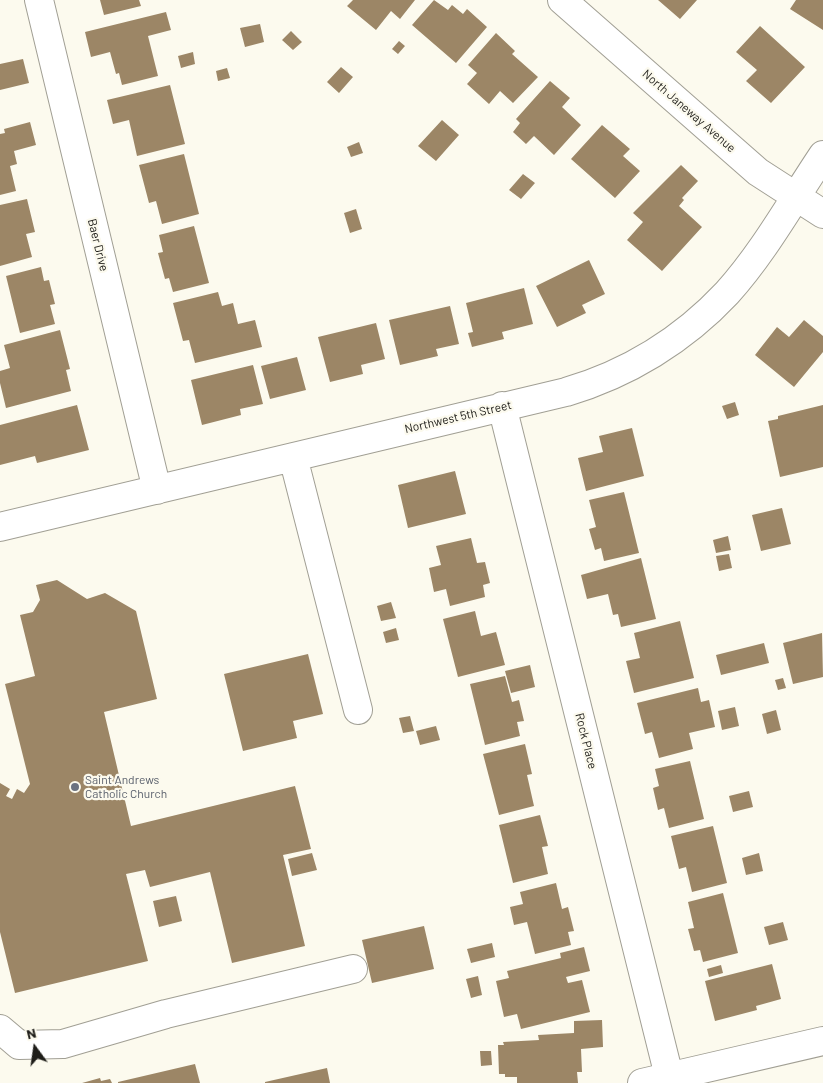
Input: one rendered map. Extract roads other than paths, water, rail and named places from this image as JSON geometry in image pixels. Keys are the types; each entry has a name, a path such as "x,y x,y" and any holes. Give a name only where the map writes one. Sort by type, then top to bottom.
{"street":[{"name":"Baer Drive","path":"39,0 158,490"},
{"name":"North Janeway Avenue","path":"562,0 758,172 823,214"},
{"name":"Northwest 5th Street","path":"0,527 587,386 621,372 658,350 692,326 727,292 765,243 823,155"},
{"name":"Rock Place","path":"502,406 666,1079"},
{"path":"293,457 358,710"},
{"path":"0,1029 19,1045 64,1044 166,1014 353,969"},
{"path":"642,1083 666,1079 823,1041"}],"place":[{"name":"Saint Andrews Catholic Church","path":"75,787"}]}
